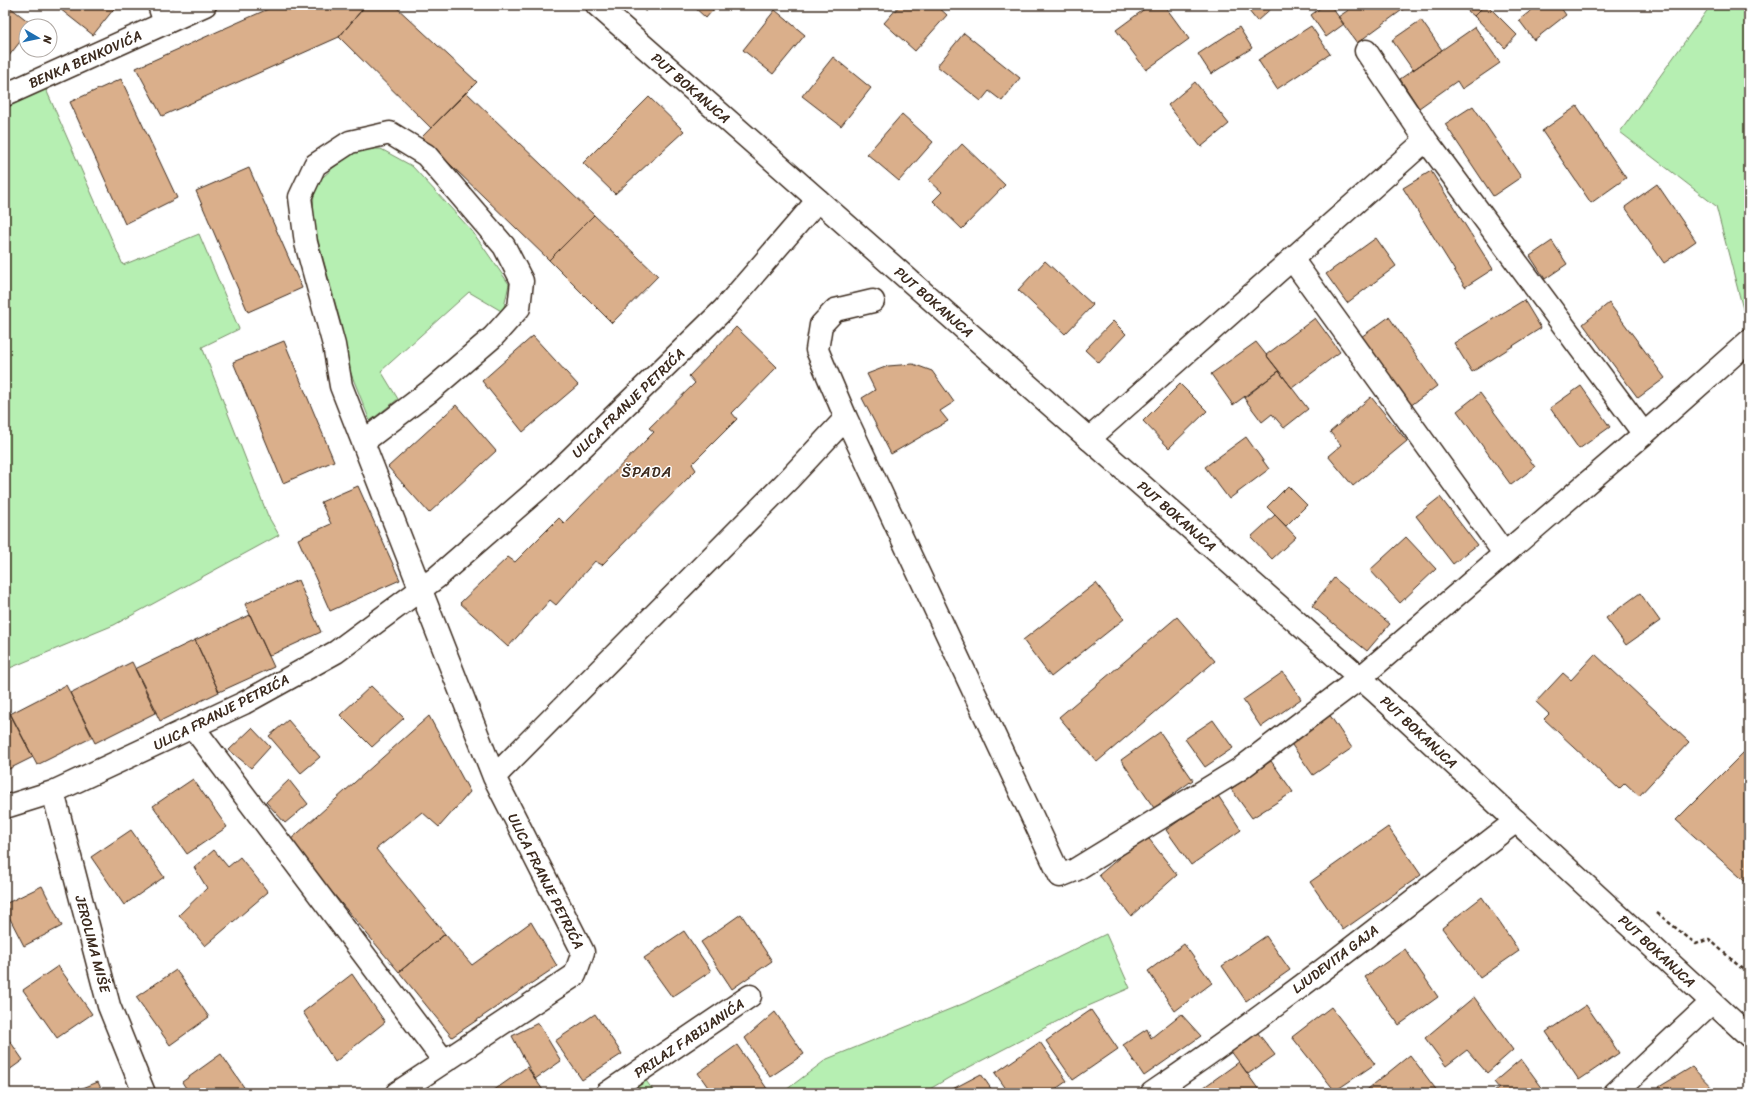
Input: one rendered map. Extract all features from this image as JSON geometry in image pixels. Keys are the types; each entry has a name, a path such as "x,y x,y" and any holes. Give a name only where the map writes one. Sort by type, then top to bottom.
{"street":[{"name":"BENKA BENKOVIĆA","path":"5,95 162,14 205,5"},
{"name":"PUT BOKANJCA","path":"604,7 818,200 1360,678 1749,1036"},
{"path":"1366,51 1426,140 1644,434"},
{"path":"362,442 430,391 492,337 519,308 522,281 504,246 426,155 390,133 350,142 315,165 300,197 306,243 334,345 341,386 362,442 421,589"},
{"path":"1089,439 1426,140"},
{"name":"ULICA FRANJE PETRIĆA","path":"5,807 53,792 244,703 336,652 421,589 553,476 712,320 818,200"},
{"path":"1292,258 1504,553"},
{"path":"873,301 835,310 821,325 817,350 846,418 1060,876 1075,870 1240,769 1360,678 1644,434 1749,341"},
{"path":"494,777 789,479 846,418"},
{"name":"ULICA FRANJE PETRIĆA","path":"397,1093 575,975 583,952 494,777 421,589"},
{"path":"193,727 444,1061"},
{"name":"JEROLIMA MIŠE","path":"53,792 109,1006 144,1093"},
{"name":"LJUDEVITA GAJA","path":"1152,1093 1295,990 1516,821"},
{"name":"PRILAZ FABIJANIĆA","path":"607,1093 750,996"},
{"path":"1624,1089 1712,1002"}],"path":[{"path":"1749,974 1744,980 1749,996"}],"green space":[{"path":"1711,5 1749,5 1749,308 1744,313 1716,206 1620,132"},
{"path":"41,78 123,265 199,234 239,329 202,347 268,516 279,535 114,625 5,670 5,95"},
{"path":"359,149 381,149 412,166 472,231 509,284 503,312 469,292 381,371 398,399 370,421 348,366 341,324 313,222 314,185 333,168"},
{"path":"1106,934 1130,988 1079,1010 952,1076 923,1093 782,1093 827,1059 965,1003"},
{"path":"639,1071 655,1093 618,1093"}],"building":[{"path":"5,5 7,5 24,18 18,18 18,44 5,61"},
{"path":"63,5 117,5 93,35 60,9"},
{"path":"277,5 366,5 339,37 162,116 136,68"},
{"path":"366,5 394,5 477,82 431,128 339,37"},
{"path":"692,5 717,5 706,18"},
{"path":"900,5 936,5 947,15 915,51 884,23"},
{"path":"1150,5 1164,5 1189,39 1146,70 1116,30"},
{"path":"1244,5 1275,5 1257,21"},
{"path":"1324,5 1330,5 1344,24 1326,37 1311,15"},
{"path":"1356,5 1409,5 1357,43 1338,17"},
{"path":"1461,5 1485,5 1474,16"},
{"path":"1485,5 1487,5 1517,35 1505,48 1474,16"},
{"path":"1538,5 1559,5 1566,15 1534,40 1519,20"},
{"path":"775,10 805,35 773,74 743,50"},
{"path":"1421,20 1442,50 1413,70 1392,40"},
{"path":"1311,26 1330,54 1277,89 1258,60"},
{"path":"1239,27 1252,48 1211,74 1198,54"},
{"path":"1475,27 1500,63 1462,89 1457,81 1419,108 1400,79"},
{"path":"964,33 1020,78 1002,101 989,91 981,101 937,66"},
{"path":"833,57 871,88 841,126 802,96"},
{"path":"121,79 177,198 125,224 70,102"},
{"path":"1195,82 1229,124 1201,147 1168,105"},
{"path":"466,92 594,215 549,260 422,137"},
{"path":"649,97 684,131 615,194 583,163"},
{"path":"1473,106 1521,177 1493,196 1445,124"},
{"path":"1577,106 1626,178 1591,203 1542,131"},
{"path":"902,114 933,142 899,181 867,154"},
{"path":"962,144 1005,185 962,229 933,201 942,192 929,180"},
{"path":"249,168 302,288 248,312 196,191"},
{"path":"1431,171 1493,269 1465,287 1403,188"},
{"path":"1657,184 1696,241 1664,263 1625,207"},
{"path":"594,215 658,276 612,323 549,260"},
{"path":"1376,238 1396,266 1347,303 1326,274"},
{"path":"1552,241 1567,264 1545,279 1530,256"},
{"path":"1045,261 1093,305 1065,334 1018,290"},
{"path":"1524,300 1541,328 1472,372 1454,343"},
{"path":"1609,303 1665,378 1638,398 1583,324"},
{"path":"1389,317 1437,386 1410,406 1361,337"},
{"path":"1315,318 1340,352 1292,388 1266,355"},
{"path":"1113,321 1126,334 1099,363 1085,350"},
{"path":"736,327 777,367 732,413 737,419 692,464 696,470 602,565 595,561 556,605 550,600 508,647 460,603 508,557 515,562 559,518 564,523 654,432 649,428 695,383 689,376"},
{"path":"533,336 578,385 523,432 482,381"},
{"path":"284,341 334,461 283,483 233,362"},
{"path":"1256,342 1279,371 1233,405 1211,374"},
{"path":"913,364 932,371 954,402 940,411 948,421 891,454 862,398 875,390 867,374 888,366"},
{"path":"1279,371 1308,409 1284,428 1272,414 1262,422 1244,398"},
{"path":"1180,384 1207,411 1169,448 1143,421"},
{"path":"1581,386 1610,427 1579,449 1550,408"},
{"path":"1480,393 1535,467 1511,485 1457,411"},
{"path":"1371,397 1407,441 1353,486 1328,456 1341,445 1330,432"},
{"path":"456,405 496,451 429,513 388,467"},
{"path":"1246,437 1269,469 1229,499 1205,467"},
{"path":"358,486 400,580 330,611 298,539 331,524 321,502"},
{"path":"1288,486 1307,505 1286,526 1267,507"},
{"path":"1440,497 1477,545 1453,564 1416,516"},
{"path":"1275,515 1296,537 1272,559 1251,537"},
{"path":"1406,537 1436,569 1400,603 1370,570"},
{"path":"1334,578 1390,624 1367,651 1312,606"},
{"path":"298,580 321,632 269,656 245,604"},
{"path":"1096,583 1124,619 1051,677 1023,640"},
{"path":"1640,593 1660,621 1626,645 1606,618"},
{"path":"250,615 274,667 219,692 195,640"},
{"path":"1177,617 1215,661 1097,762 1059,717"},
{"path":"195,640 219,692 160,721 135,669"},
{"path":"1595,654 1689,742 1639,796 1625,783 1619,789 1544,719 1549,714 1536,702 1563,673 1571,680"},
{"path":"132,662 157,712 95,743 70,693"},
{"path":"1283,672 1301,699 1261,727 1243,700"},
{"path":"66,685 93,737 37,765 10,714"},
{"path":"371,686 404,718 372,747 340,715"},
{"path":"6,705 33,757 5,771 5,706"},
{"path":"1327,711 1352,748 1313,775 1287,738"},
{"path":"429,716 470,792 439,827 422,812 376,849 445,934 399,972 289,841"},
{"path":"288,720 320,757 301,773 269,736"},
{"path":"1213,720 1233,748 1205,767 1185,739"},
{"path":"252,728 270,747 251,768 229,750"},
{"path":"1160,732 1193,780 1154,808 1121,760"},
{"path":"1749,747 1749,885 1676,820"},
{"path":"1271,761 1293,792 1252,818 1231,789"},
{"path":"193,779 227,827 187,854 153,806"},
{"path":"289,780 308,804 285,823 266,802"},
{"path":"1217,794 1241,830 1191,865 1166,830"},
{"path":"1388,827 1421,875 1343,930 1310,882"},
{"path":"131,830 164,877 124,905 91,857"},
{"path":"1146,835 1177,875 1131,916 1099,875"},
{"path":"214,850 228,867 240,857 268,892 205,946 179,915 207,888 194,867"},
{"path":"42,886 62,926 24,946 5,909 5,904"},
{"path":"1482,897 1519,951 1480,978 1442,928"},
{"path":"741,914 772,961 732,989 701,942"},
{"path":"531,922 557,966 452,1037 399,972 445,934 472,965"},
{"path":"684,931 711,971 672,997 644,958"},
{"path":"1266,936 1290,970 1246,1001 1222,966"},
{"path":"1184,944 1212,983 1175,1011 1148,971"},
{"path":"1405,949 1438,997 1399,1025 1365,977"},
{"path":"58,966 92,1014 57,1038 23,990"},
{"path":"176,970 209,1017 170,1045 136,997"},
{"path":"352,974 385,1022 335,1062 303,1012"},
{"path":"1474,997 1513,1050 1487,1073 1467,1050 1446,1066 1425,1038"},
{"path":"1586,1005 1619,1053 1579,1080 1546,1032"},
{"path":"1331,1007 1375,1064 1335,1091 1292,1037"},
{"path":"1091,1010 1118,1049 1073,1080 1046,1041"},
{"path":"775,1012 804,1054 770,1077 745,1038"},
{"path":"595,1014 622,1054 582,1080 555,1041"},
{"path":"1181,1014 1201,1036 1144,1076 1123,1045 1147,1029 1151,1038"},
{"path":"538,1023 561,1061 535,1079 512,1036"},
{"path":"1250,1023 1275,1055 1248,1074 1224,1042"},
{"path":"5,1034 23,1060 5,1073"},
{"path":"1040,1042 1067,1081 1050,1093 1009,1093 995,1073"},
{"path":"737,1045 770,1093 712,1093 698,1073"},
{"path":"221,1054 248,1093 189,1093 182,1082"},
{"path":"1410,1055 1438,1092 1363,1093"},
{"path":"1521,1059 1546,1093 1493,1093 1499,1088 1494,1082"},
{"path":"1239,1062 1261,1093 1202,1093 1200,1090"},
{"path":"527,1067 545,1093 490,1093"},
{"path":"1692,1067 1717,1093 1662,1093 1659,1087"},
{"path":"981,1074 994,1093 945,1093"},
{"path":"98,1082 103,1093 70,1093"}],"district":[{"name":"ŠPADA","path":"647,472"}]}
